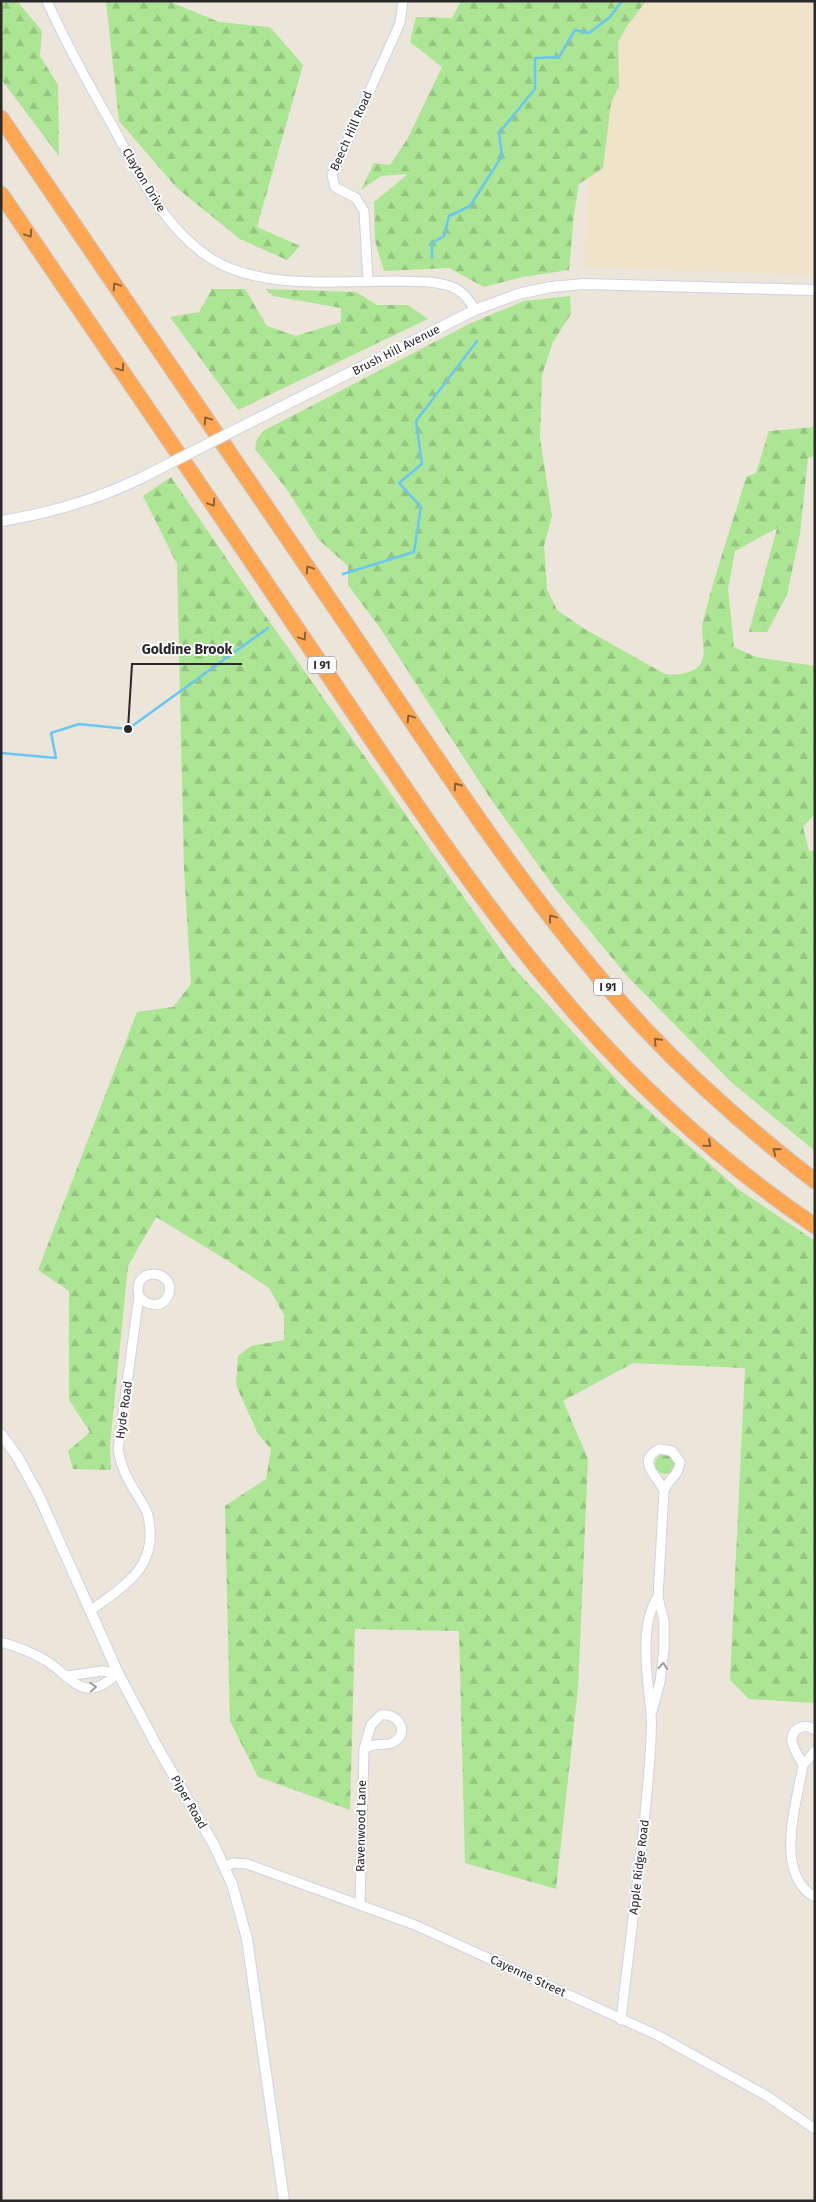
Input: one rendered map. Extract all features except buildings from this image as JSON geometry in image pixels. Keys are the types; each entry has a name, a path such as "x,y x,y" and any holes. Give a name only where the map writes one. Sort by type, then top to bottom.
{"highway":[{"name":"I 91","path":"1,118 438,758 556,924 620,1001 666,1051 740,1121 815,1181"},
{"name":"I 91","path":"1,194 416,803 512,936 577,1014 647,1088 722,1156 815,1226"}],"street":[{"name":"Clayton Drive","path":"47,1 81,70 143,184 168,219 189,241 224,266 251,275 294,280 421,282 452,286 468,297 475,310"},
{"name":"Beech Hill Road","path":"368,281 364,211 356,198 335,187 332,175 400,23 403,1"},
{"name":"Brush Hill Avenue","path":"1,521 41,514 97,498 141,478 475,310 518,294 551,287 584,284 815,290"},
{"name":"Hyde Road","path":"90,1611 134,1578 145,1562 151,1544 146,1510 123,1474 118,1449 139,1296"},
{"name":"Piper Road","path":"1,1434 17,1456 39,1496 118,1673 225,1867 238,1901 248,1939 284,2201"},
{"path":"664,1449 672,1451 680,1462 678,1471 667,1482 664,1490 651,1473 648,1464 655,1452 664,1449"},
{"name":"Apple Ridge Road","path":"651,1714 660,1682 664,1649 664,1621 658,1597 664,1490"},
{"name":"Apple Ridge Road","path":"621,2020 645,1813 651,1714 646,1648 652,1609 658,1597"},
{"path":"1,1642 36,1655 67,1676 76,1686 94,1688 106,1684 118,1673"},
{"path":"646,1648 664,1649"},
{"path":"67,1676 102,1671 118,1673"},
{"name":"Ravenwood Lane","path":"360,1904 364,1749 369,1730 377,1717 390,1715 398,1720 401,1724 401,1733 396,1741 387,1744 375,1744 364,1749"},
{"path":"803,1765 792,1746 792,1736 802,1727 815,1730"},
{"path":"815,1751 803,1765 791,1840 791,1858 798,1882 815,1897"},
{"name":"Cayenne Street","path":"225,1867 233,1863 246,1864 360,1904 465,1947 657,2035 767,2096 815,2129"}],"shaded area":[{"path":"592,1 815,1 815,275 585,267"}],"green space":[{"path":"1,1 17,1 42,31 40,56 58,85 59,156 1,79"},
{"path":"106,1 168,1 219,22 270,27 303,65 257,227 300,246 287,260 240,239 177,188 119,121"},
{"path":"461,1 646,1 627,26 618,42 619,86 611,103 603,168 579,184 574,214 569,270 523,277 484,287 449,268 384,271 375,241 374,202 408,174 381,176 361,190 374,163 390,165 408,138 442,67 410,42 416,17 452,18"},
{"path":"212,289 245,289 267,326 296,336 341,322 341,308 273,296 266,289 356,292 377,305 408,305 428,319 238,410 170,317 199,312"},
{"path":"570,296 571,314 553,342 542,375 540,438 552,516 544,546 547,589 557,610 583,628 663,673 671,675 687,672 699,666 702,661 704,650 702,626 713,585 746,477 756,473 769,431 815,427 815,456 808,458 800,534 787,595 767,632 749,632 777,528 735,551 728,589 734,647 756,657 815,666 815,814 803,827 809,851 815,851 815,1151 731,1082 627,976 557,891 490,798 380,628 348,585 348,566 319,540 288,491 255,449 257,439 263,431 471,323 524,301"},
{"path":"171,477 260,608 513,967 630,1094 738,1189 815,1241 815,1703 749,1699 730,1680 745,1368 633,1363 563,1401 588,1459 578,1688 556,1889 465,1863 459,1631 355,1629 350,1810 258,1777 230,1721 225,1506 266,1479 271,1449 258,1434 236,1385 238,1356 251,1346 284,1340 284,1315 269,1288 156,1217 128,1266 110,1445 111,1470 73,1469 68,1451 90,1432 69,1400 69,1291 38,1270 137,1012 173,1007 191,984 184,869 177,564 143,496"},
{"path":"665,1454 672,1457 675,1464 672,1471 665,1474 658,1471 655,1464 658,1457"}],"waterway":[{"path":"432,258 432,243 444,236 449,216 470,206 502,156 499,133 535,89 535,58 559,57 575,30 589,33 610,17 622,1"},
{"path":"343,574 414,552 421,507 399,483 422,464 416,421 477,341"},
{"path":"1,753 56,758 51,733 79,724 128,729 268,628"}],"place":[{"name":"Goldine Brook","path":"128,729"}]}
